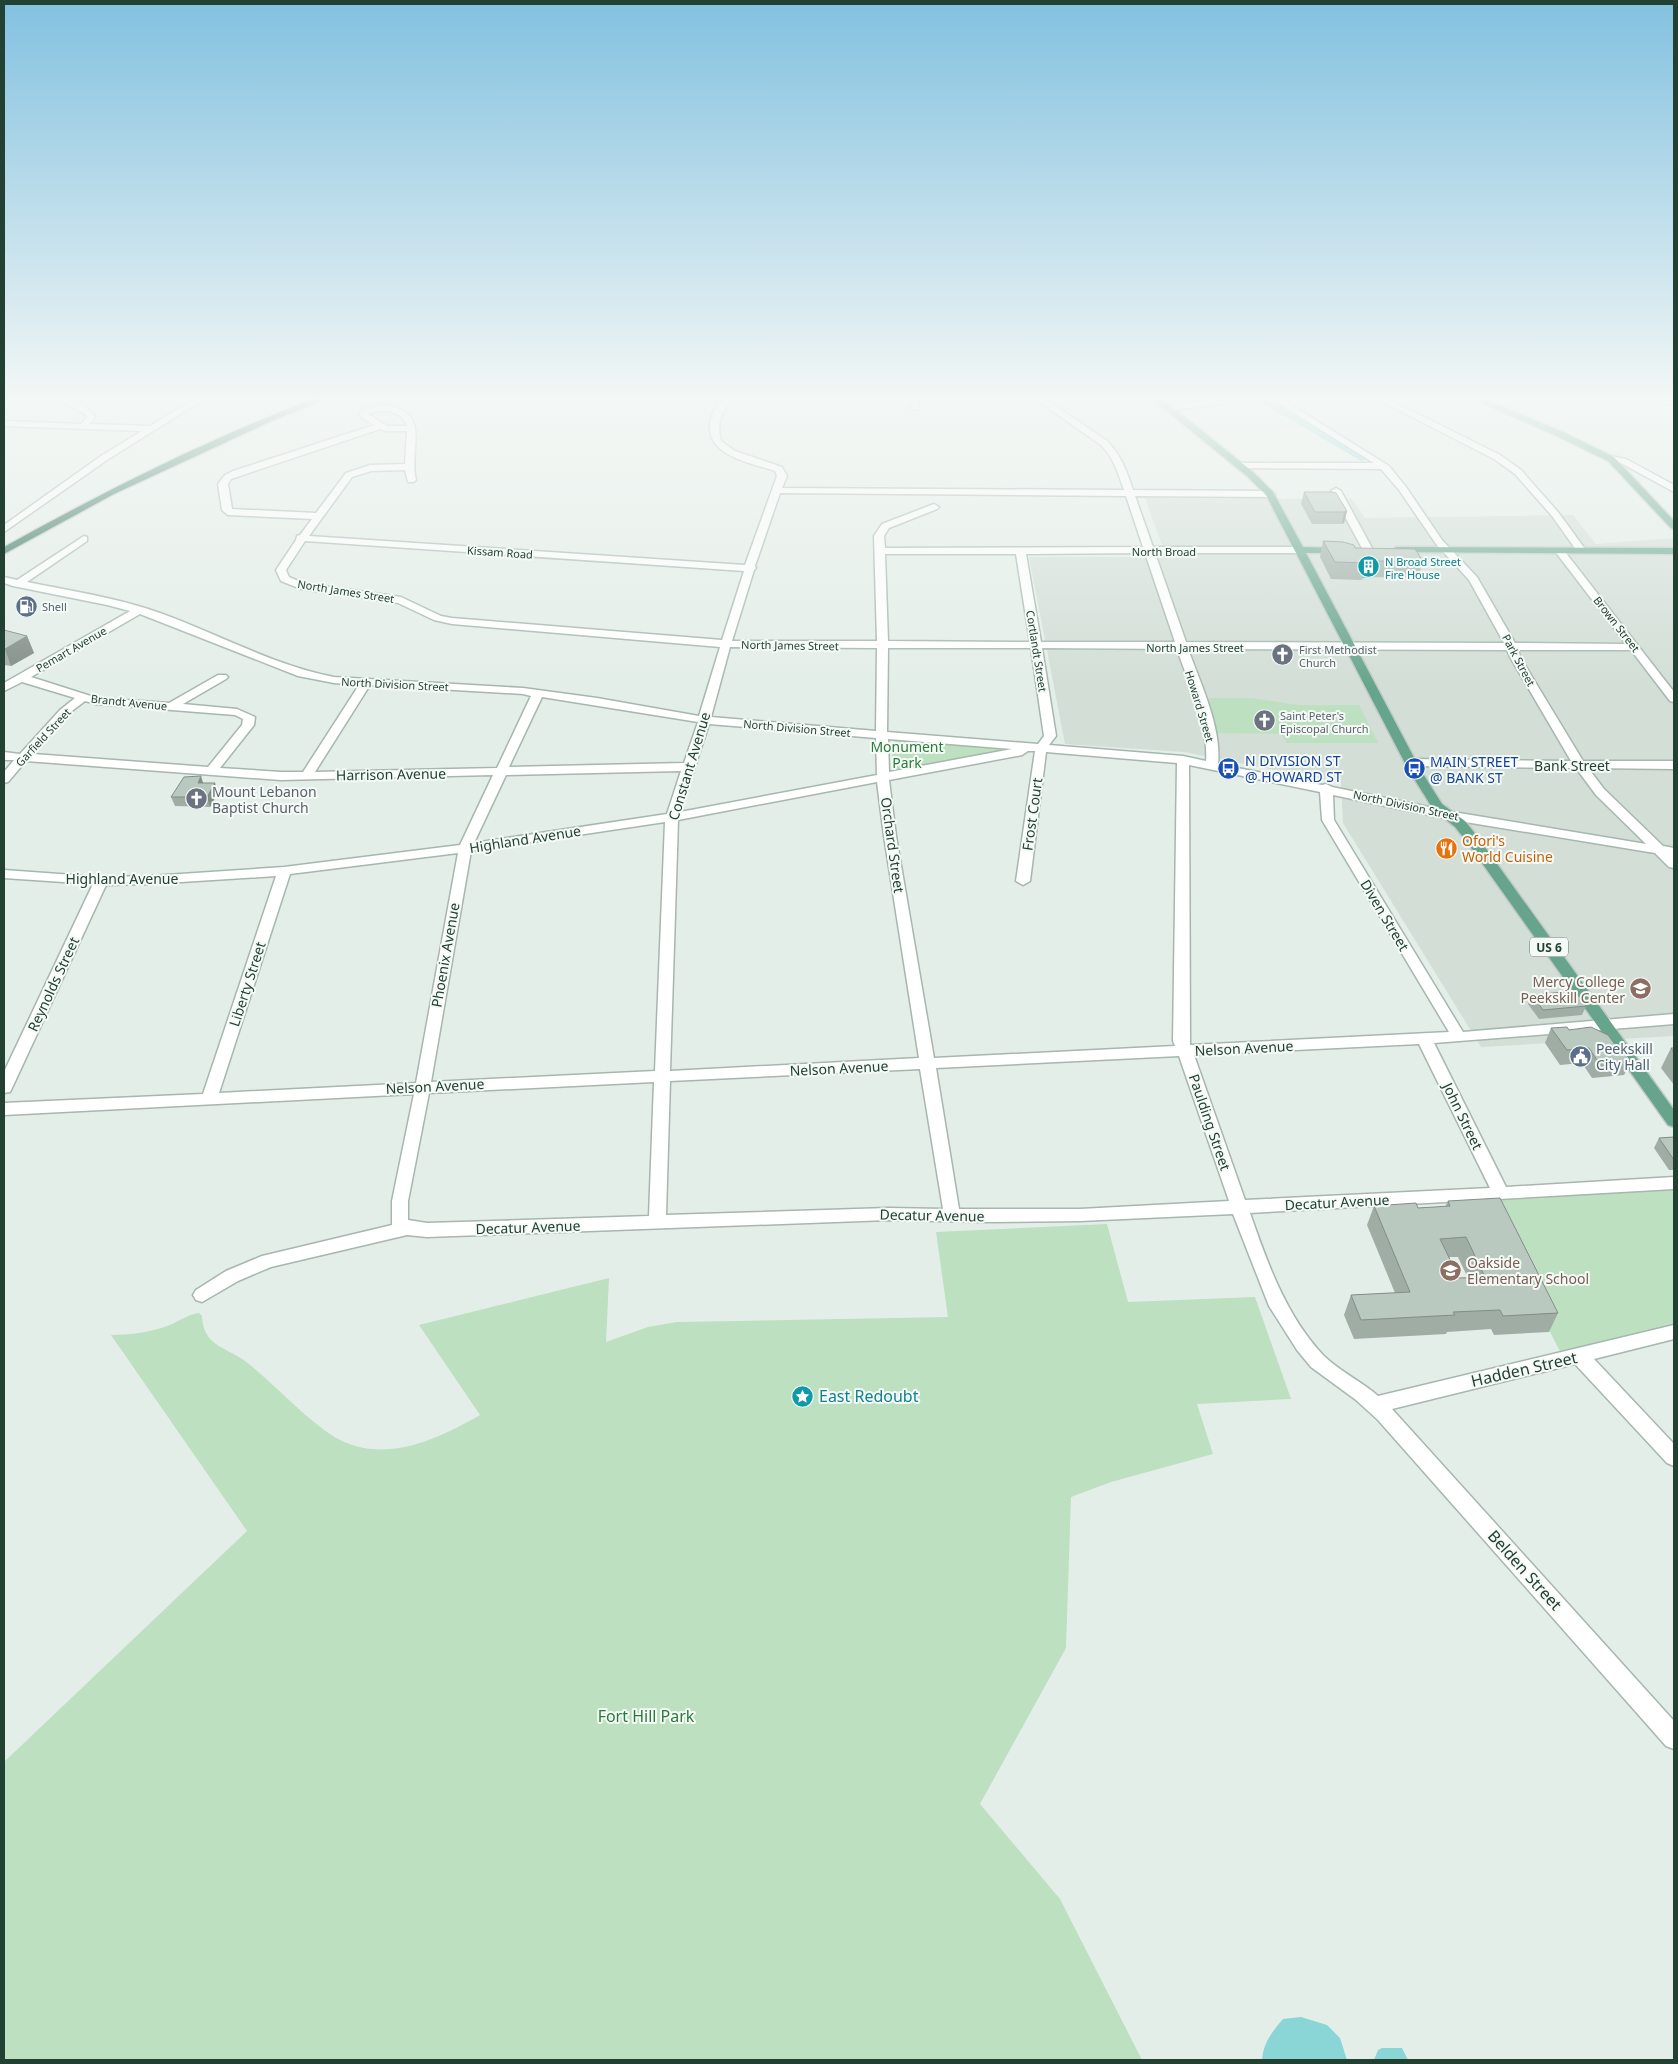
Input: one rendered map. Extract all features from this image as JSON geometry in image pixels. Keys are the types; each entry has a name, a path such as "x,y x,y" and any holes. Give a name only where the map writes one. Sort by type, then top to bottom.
{"highway":[{"path":"4,551 108,494"}],"main road":[{"name":"US 6","path":"1270,494 1411,763 1437,806 1460,824 1674,1121"},
{"path":"1644,494 1674,526"},
{"name":"North Broad","path":"1301,550 1580,549 1597,552 1674,551"}],"street":[{"path":"4,529 53,494"},
{"path":"224,494 226,510 231,513 317,516"},
{"path":"300,538 334,494"},
{"name":"Constant Avenue","path":"657,1223 672,817 704,720 758,540 775,494"},
{"name":"Howard Street","path":"1129,494 1212,740 1212,765"},
{"path":"1338,494 1367,550"},
{"name":"Park Street","path":"1406,494 1426,525 1473,579 1512,647 1515,657 1579,764 1600,792 1674,864"},
{"path":"1538,494 1555,514 1580,549"},
{"name":"Orchard Street","path":"934,507 885,526 879,536 882,646 881,734 883,778 952,1215"},
{"name":"Kissam Road","path":"300,538 751,568"},
{"name":"North James Street","path":"300,538 281,570 285,579 301,586 400,600 438,618 452,621 726,644 1037,647 1635,647"},
{"path":"17,584 84,539"},
{"name":"North Broad","path":"880,551 1149,552 1301,550"},
{"name":"Brown Street","path":"1558,550 1674,699"},
{"name":"Cortlandt Street","path":"1021,552 1050,736 1041,748"},
{"name":"North Division Street","path":"4,580 110,602 139,610 302,674 334,680 538,693 704,720 1183,760 1326,788 1448,815 1674,852"},
{"name":"Pemart Avenue","path":"4,688 139,610"},
{"path":"170,707 222,677"},
{"name":"Brandt Avenue","path":"20,678 96,701 240,713 249,717 248,725 210,772"},
{"path":"307,776 366,683"},
{"name":"Phoenix Avenue","path":"407,1228 399,1223 400,1201 465,848 538,693"},
{"name":"Garfield Street","path":"4,779 64,712 83,697"},
{"name":"Highland Avenue","path":"4,874 102,881 150,880 284,871 465,848 672,817 1041,748"},
{"name":"Frost Court","path":"1023,881 1041,748"},
{"name":"Harrison Avenue","path":"4,756 281,776 688,767"},
{"name":"Paulding Street","path":"1183,760 1182,1041 1239,1206 1278,1306 1303,1345 1318,1362 1363,1394 1374,1405"},
{"name":"Bank Street","path":"1411,763 1674,765"},
{"name":"Diven Street","path":"1326,788 1328,820 1459,1037"},
{"path":"1402,805 1417,800 1421,795 1428,792"},
{"name":"Liberty Street","path":"209,1098 284,871"},
{"name":"Reynolds Street","path":"4,1088 102,881"},
{"name":"Nelson Avenue","path":"4,1109 1424,1039 1674,1019"},
{"name":"John Street","path":"1424,1039 1501,1194"},
{"name":"Decatur Avenue","path":"202,1295 232,1276 268,1261 407,1228 427,1230 888,1214 1080,1215 1501,1194 1674,1183"},
{"name":"Hadden Street","path":"1374,1405 1674,1332"},
{"path":"1579,1356 1674,1457"},
{"name":"Belden Street","path":"1374,1405 1398,1428 1674,1738"}],"shaded area":[{"path":"1145,498 1352,499 1365,518 1573,515 1596,544 1674,538 1674,1036 1481,1047 1343,823 1341,783 1184,752 1065,744 1029,557 1166,557"}],"green space":[{"path":"1202,698 1251,698 1298,705 1359,705 1378,743 1287,743 1281,734 1210,733"},
{"name":"Monument Park","path":"897,740 1007,748 1007,751 896,770 892,767 892,743"},
{"path":"1674,1183 1674,1331 1564,1359 1479,1195"},
{"name":"Fort Hill Park","path":"1107,1224 1128,1302 1255,1297 1291,1399 1197,1404 1213,1454 1111,1482 1071,1497 1066,1648 980,1804 1060,1899 1142,2060 4,2060 4,1762 247,1531 111,1335 156,1330 199,1313 202,1316 203,1327 212,1341 249,1364 301,1411 333,1436 351,1445 370,1449 389,1449 427,1441 480,1415 419,1325 609,1278 606,1342 648,1327 677,1322 948,1317 936,1232"}],"water":[{"path":"1301,2017 1327,2025 1340,2038 1347,2060 1262,2060 1266,2043 1283,2019"},
{"path":"1382,2048 1402,2048 1408,2060 1374,2060 1378,2050"}],"building":[{"path":"1305,494 1337,494 1347,511 1344,512 1315,512"},
{"path":"1323,541 1343,542 1354,545 1355,548 1415,549 1423,561 1335,562"},
{"path":"4,630 27,636 4,649"},
{"path":"201,776 198,783 215,783 207,797 171,797 184,777"},
{"path":"1575,991 1586,1006 1543,1010 1532,995"},
{"path":"1567,1027 1569,1030 1591,1027 1608,1035 1619,1050 1623,1050 1631,1061 1599,1063 1589,1048 1567,1050 1551,1028"},
{"path":"1674,1137 1674,1160 1659,1138"},
{"name":"Oakside Elementary School","path":"1500,1198 1558,1313 1503,1316 1500,1310 1453,1312 1455,1315 1361,1320 1351,1295 1410,1292 1374,1206 1416,1203 1418,1208 1450,1206 1448,1201","holes":["1466,1237 1485,1277 1459,1278 1440,1239"]}],"place":[{"name":"N Broad Street Fire House","path":"1369,567"},
{"name":"Shell","path":"26,606"},
{"name":"First Methodist Church","path":"1283,655"},
{"name":"Saint Peter's Episcopal Church","path":"1264,721"},
{"name":"N DIVISION ST @ HOWARD ST","path":"1229,768"},
{"name":"MAIN STREET @ BANK ST","path":"1414,769"},
{"name":"Mount Lebanon Baptist Church","path":"196,799"},
{"name":"Ofori's World Cuisine","path":"1446,848"},
{"name":"Mercy College Peekskill Center","path":"1641,989"},
{"name":"Peekskill City Hall","path":"1580,1056"},
{"name":"Oakside Elementary School","path":"1451,1270"},
{"name":"East Redoubt","path":"803,1396"}]}
